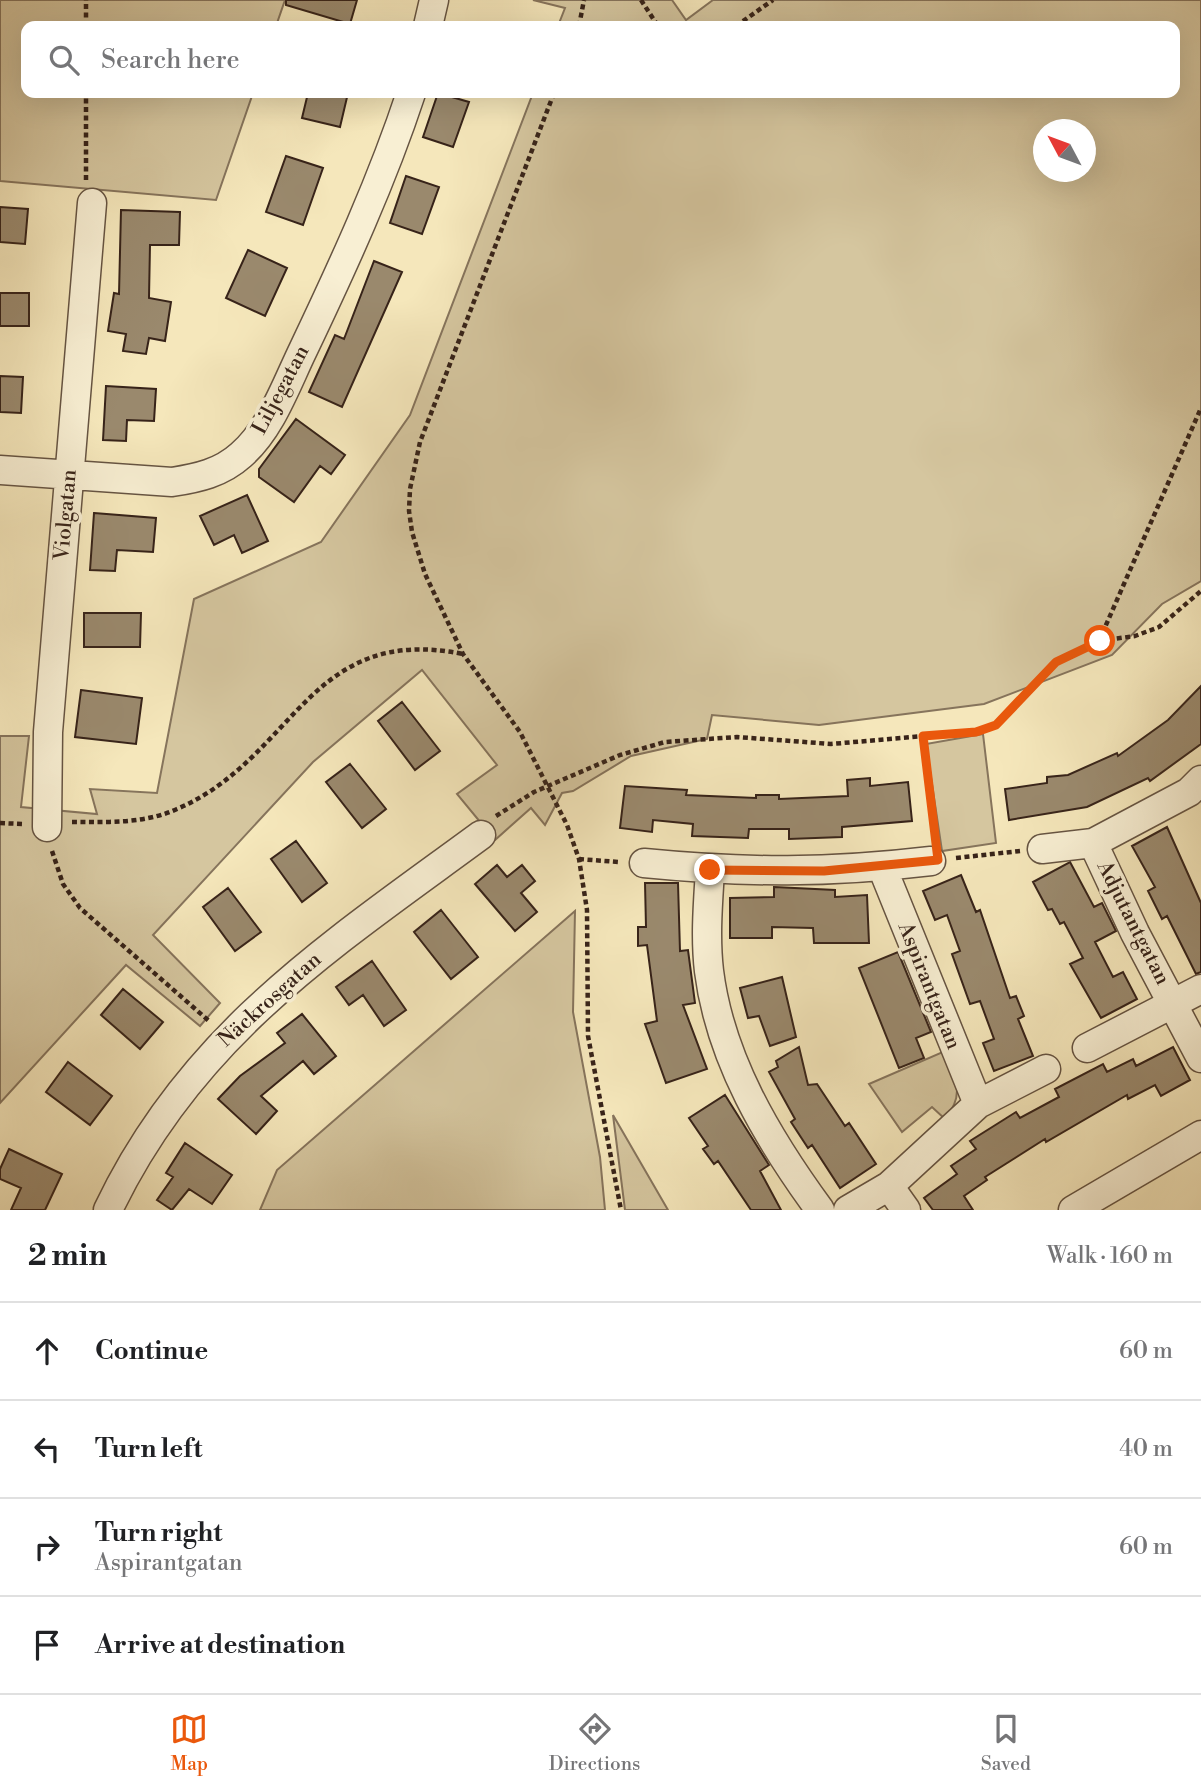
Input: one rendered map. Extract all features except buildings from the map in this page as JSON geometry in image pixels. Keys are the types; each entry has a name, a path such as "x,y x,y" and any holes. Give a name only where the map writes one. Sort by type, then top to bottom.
{"street":[{"path":"429,21 434,0"},
{"name":"Liljegatan","path":"0,470 69,477 172,482 201,477 225,468 244,453 273,413 345,261 409,98"},
{"name":"Violgatan","path":"47,827 48,732 93,203"},
{"name":"Adjutantgatan","path":"1042,849 1093,843 1189,792 1201,780"},
{"name":"Näckrosgatan","path":"108,1210 143,1142 176,1096 227,1036 288,980 481,835"},
{"name":"Adjutantgatan","path":"1093,843 1135,933 1201,1058"},
{"path":"645,863 710,870 824,871 935,861"},
{"name":"Aspirantgatan","path":"882,867 978,1104"},
{"path":"710,870 707,931 709,970 717,1018 732,1062 751,1100 820,1210"},
{"name":"Adjutantgatan","path":"1174,1003 1201,989"},
{"path":"1087,1048 1174,1003"},
{"path":"848,1210 889,1186 978,1104 1046,1069"},
{"path":"1087,1206 1201,1135"},
{"path":"889,1186 906,1210"}],"path":[{"path":"86,0 86,21"},
{"path":"580,21 584,0"},
{"path":"640,0 655,21"},
{"path":"743,21 773,0"},
{"path":"86,98 86,190 93,203"},
{"path":"552,98 413,466 410,511 417,552 463,654 505,710 548,787 579,859 587,909 588,1036 621,1210"},
{"path":"1100,641 1201,408"},
{"path":"481,835 487,823 520,800 620,755 689,738 737,737 820,744 976,732 996,725 1056,662 1100,641 1147,632 1170,620 1201,591"},
{"path":"0,823 47,827 69,822 141,819 179,809 215,789 239,771 319,688 356,662 385,652 407,649 433,648 463,654"},
{"path":"923,736 935,861 1042,849"},
{"path":"47,827 57,871 80,908 214,1025"},
{"path":"579,859 645,863"}],"shaded area":[{"path":"0,0 285,0 278,21 21,21 21,98 251,98 216,200 0,181"},
{"path":"533,0 672,0 686,20 713,0 1201,0 1201,581 1162,604 1112,655 984,704 819,725 712,715 707,739 631,756 573,791 562,793 545,825 531,808 495,840 457,794 497,765 422,670 313,762 153,935 220,1003 200,1026 126,965 0,1103 0,736 29,736 21,807 97,814 90,789 157,793 194,599 321,542 410,415 531,98 1180,98 1180,21 560,21 565,8"},
{"path":"983,734 996,843 942,851 926,744"},
{"path":"575,911 573,1012 600,1157 605,1210 260,1210 277,1170"},
{"path":"945,1051 957,1086 951,1110 945,1119 932,1107 902,1132 869,1084"},
{"path":"613,1115 668,1210 625,1210"}],"route":[{"path":"710,870 824,871 938,860 923,736 983,731 996,725 1056,662 1084,646 1100,641"}]}
